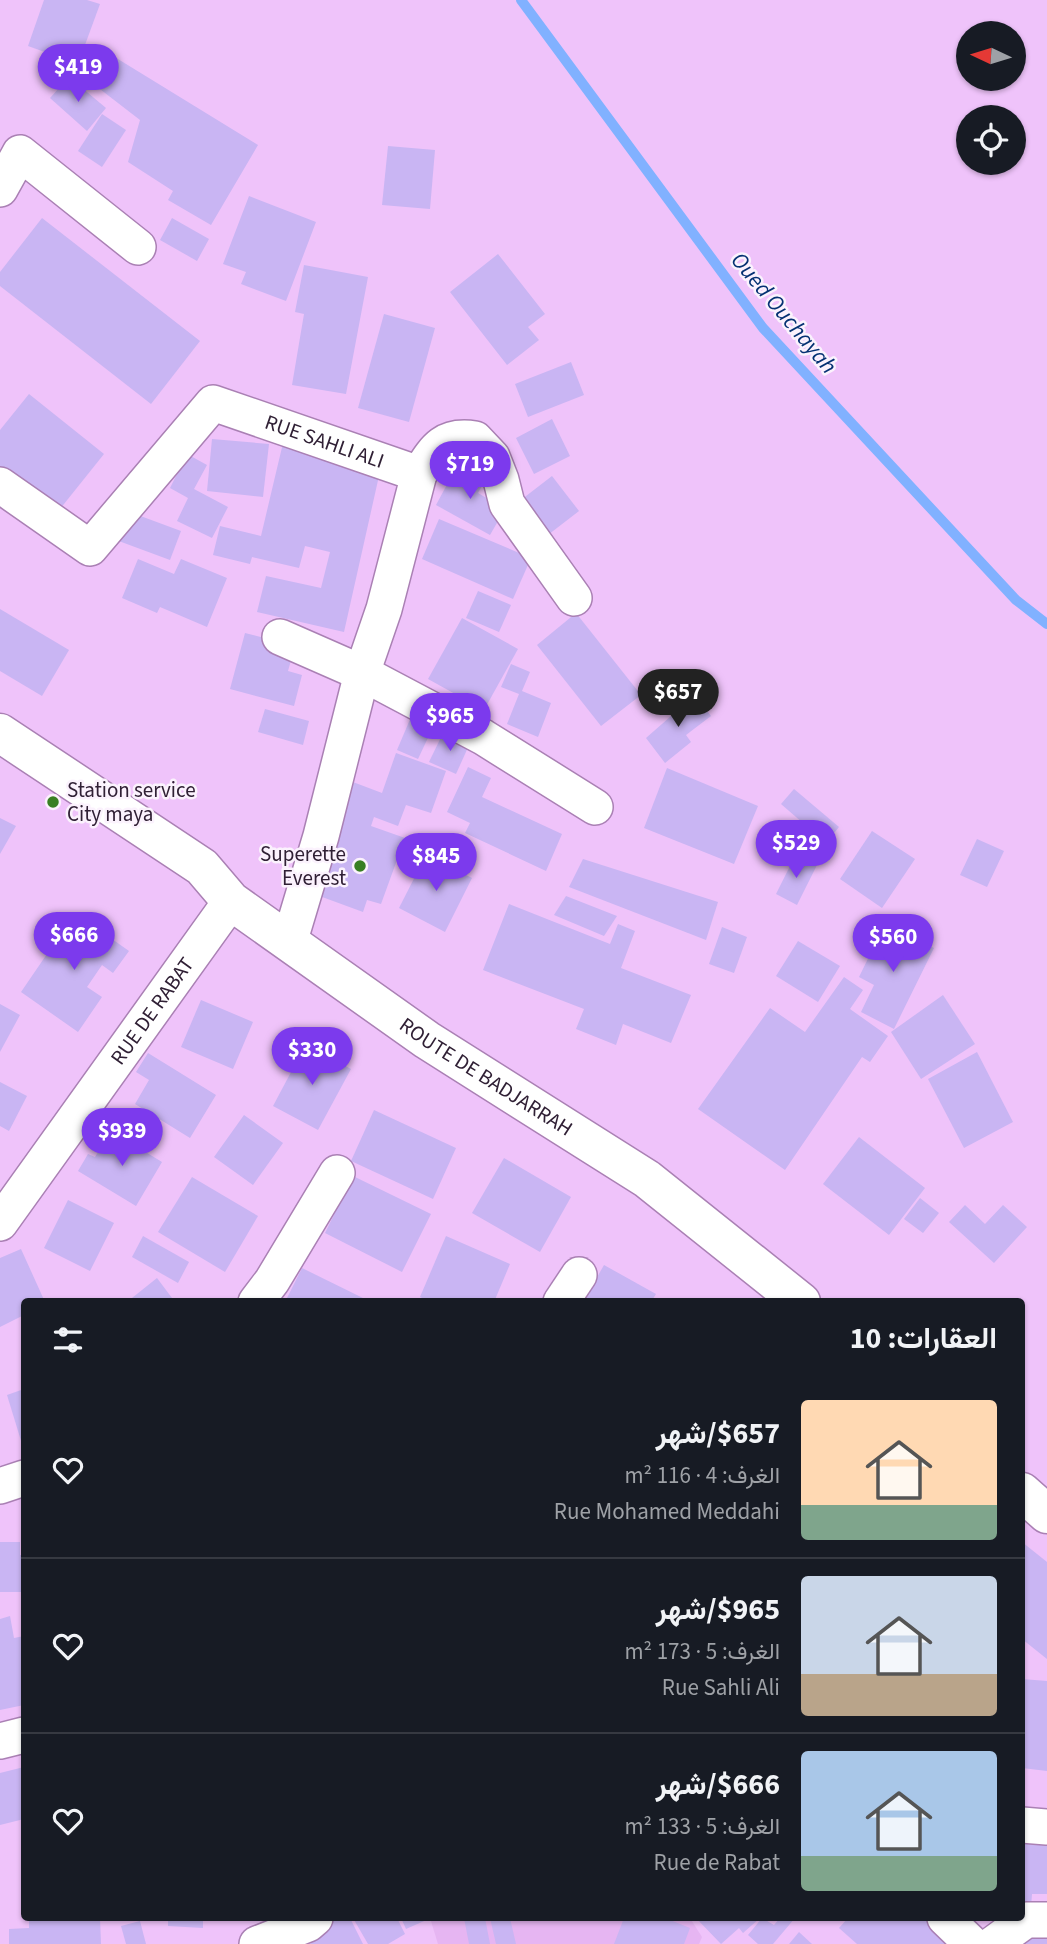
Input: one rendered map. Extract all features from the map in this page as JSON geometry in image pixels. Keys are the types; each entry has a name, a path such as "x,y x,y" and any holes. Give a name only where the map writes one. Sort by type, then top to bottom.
{"main road":[{"name":"ROUTE DE BADJARRAH","path":"0,733 202,867 231,901 427,1040 647,1179 796,1298"},
{"path":"1025,1495 1047,1514"}],"street":[{"path":"0,188 20,153 138,247"},
{"name":"RUE SAHLI ALI","path":"0,485 90,548 213,403 419,474"},
{"path":"289,943 321,836 362,673 384,609 419,474 436,448 446,441 461,437 475,439 492,457 507,505 574,598"},
{"path":"279,637 362,673 483,737 595,807"},
{"name":"RUE DE RABAT","path":"0,1223 231,901"},
{"path":"259,1298 337,1173"},
{"path":"0,1486 21,1479"},
{"path":"0,1741 21,1736"},
{"path":"1025,1825 1047,1827"},
{"path":"1025,1921 1047,1920"},
{"path":"257,1944 312,1921"},
{"path":"948,1921 972,1944"},
{"path":"993,1944 1025,1921"}],"shaded area":[{"path":"431,1921 692,1921 702,1937 699,1944 438,1944"}],"building":[{"path":"44,0 87,0 100,4 78,64 28,46"},
{"path":"100,48 258,145 211,225 168,200 173,191 128,162 140,120 83,76"},
{"path":"69,77 106,108 87,131 50,98"},
{"path":"102,114 126,130 102,167 78,151"},
{"path":"388,146 435,150 430,209 382,205"},
{"path":"249,196 316,222 286,301 241,284 246,272 223,264"},
{"path":"42,218 200,341 151,404 0,286 0,272"},
{"path":"172,218 209,239 197,261 160,240"},
{"path":"498,254 545,314 528,327 539,340 507,365 450,292"},
{"path":"304,265 368,277 346,394 292,385 304,314 295,312"},
{"path":"384,314 435,328 409,422 358,408"},
{"path":"571,362 584,395 528,417 515,384"},
{"path":"29,394 104,454 56,514 0,469 0,430"},
{"path":"552,419 570,456 534,474 516,438"},
{"path":"212,439 269,444 263,497 207,491"},
{"path":"283,443 381,467 344,632 257,612 266,576 321,588 330,552 305,546 299,568 252,557 250,564 213,555 220,526 261,536"},
{"path":"187,454 207,465 194,489 228,507 212,538 177,521 188,498 170,488"},
{"path":"458,464 484,482 478,493 505,509 490,535 436,505"},
{"path":"552,476 579,511 544,538 517,503"},
{"path":"127,511 181,531 170,560 116,540"},
{"path":"439,519 531,558 513,599 422,559"},
{"path":"138,559 174,574 181,559 227,578 207,627 160,607 157,613 122,598"},
{"path":"478,591 511,605 499,632 466,618"},
{"path":"0,609 69,650 42,696 0,671"},
{"path":"576,613 641,695 601,726 537,645"},
{"path":"462,618 518,649 484,710 428,679"},
{"path":"245,633 295,646 288,671 302,675 294,706 230,689"},
{"path":"511,664 530,672 522,691 551,703 538,737 507,724 519,694 501,687"},
{"path":"695,695 711,716 686,735 691,742 665,763 646,738"},
{"path":"265,709 309,721 303,745 258,732"},
{"path":"411,717 433,727 418,759 397,750"},
{"path":"444,731 470,743 456,774 429,762"},
{"name":"Superette Everest","path":"396,753 446,771 431,813 406,805 398,826 374,817 371,826 405,838 381,904 367,900 363,912 314,894 345,779 382,793"},
{"path":"468,767 491,778 482,797 562,834 546,871 465,833 470,823 447,812"},
{"path":"667,768 758,806 734,864 644,828"},
{"path":"794,789 839,827 826,843 781,804"},
{"path":"0,818 16,826 0,854"},
{"path":"872,831 915,859 882,908 840,879"},
{"path":"977,839 1004,851 987,887 960,875"},
{"path":"796,854 817,865 797,905 776,894"},
{"path":"426,855 472,878 445,932 399,908"},
{"path":"583,859 718,902 706,940 569,887"},
{"path":"566,896 617,916 604,936 554,915"},
{"path":"509,904 610,944 618,924 635,931 621,968 691,995 671,1043 623,1024 616,1045 576,1029 584,1009 483,970"},
{"path":"75,913 129,951 113,973 102,965 87,987 102,997 78,1032 21,992"},
{"path":"885,924 934,948 894,1029 861,1012 874,985 859,977"},
{"path":"722,927 747,937 734,973 709,964"},
{"path":"798,941 840,966 818,1002 776,976"},
{"path":"844,977 863,990 850,1009 888,1036 870,1062 862,1057 785,1170 698,1109 770,1008 805,1032"},
{"path":"943,995 975,1044 921,1079 891,1032"},
{"path":"201,1000 253,1022 233,1069 181,1047"},
{"path":"0,1004 20,1015 0,1052"},
{"path":"306,1044 351,1069 318,1130 273,1106"},
{"path":"977,1052 1013,1122 964,1148 928,1079"},
{"path":"148,1053 216,1095 190,1138 135,1104 149,1080 136,1072"},
{"path":"0,1082 27,1096 9,1131 0,1126"},
{"path":"374,1110 456,1148 433,1199 351,1161"},
{"path":"244,1115 283,1143 253,1185 214,1157"},
{"path":"111,1131 162,1162 136,1206 78,1171 88,1154 95,1157"},
{"path":"859,1137 925,1188 889,1235 823,1184"},
{"path":"504,1158 571,1197 540,1252 472,1213"},
{"path":"353,1176 431,1214 402,1272 325,1233"},
{"path":"192,1177 258,1216 225,1272 158,1232"},
{"path":"920,1198 939,1213 923,1233 904,1219"},
{"path":"68,1200 114,1223 90,1271 44,1248"},
{"path":"965,1205 985,1224 1003,1205 1027,1227 994,1263 949,1222"},
{"path":"143,1236 189,1262 178,1283 132,1257"},
{"path":"446,1236 510,1264 496,1298 420,1297"},
{"path":"21,1249 43,1298 21,1298 21,1316 0,1327 0,1258"},
{"path":"604,1265 656,1294 654,1298 585,1298"},
{"path":"302,1268 363,1298 287,1298"},
{"path":"157,1278 172,1298 132,1298"},
{"path":"21,1390 21,1441 7,1395"},
{"path":"0,1542 20,1542 21,1592 0,1592"},
{"path":"1025,1544 1047,1562 1047,1659 1025,1641"},
{"path":"10,1616 14,1638 21,1637 21,1706 0,1710 0,1619"},
{"path":"1025,1679 1047,1681 1047,1771 1025,1768"},
{"path":"21,1768 21,1820 0,1825 0,1773"},
{"path":"1025,1830 1047,1831 1047,1894 1032,1894 1031,1907 1025,1906"},
{"path":"29,1921 100,1921 101,1944 9,1944 9,1929 29,1928"},
{"path":"140,1921 146,1944 126,1944 121,1926"},
{"path":"168,1921 203,1921 203,1928 168,1926"},
{"path":"325,1921 352,1921 363,1944 311,1944 304,1931"},
{"path":"355,1921 398,1921 405,1934 388,1944 368,1944"},
{"path":"402,1921 424,1921 406,1929"},
{"path":"465,1921 486,1921 490,1944 469,1944"},
{"path":"491,1921 511,1921 516,1944 496,1944"},
{"path":"623,1921 672,1921 690,1928 684,1944 614,1944"},
{"path":"699,1921 757,1921 743,1933 739,1928 721,1944"},
{"path":"760,1921 774,1925 777,1921 792,1921 773,1944 758,1944 748,1935"},
{"path":"845,1921 930,1921 955,1944 857,1944 839,1928"},
{"path":"799,1932 812,1944 789,1944"},
{"path":"1023,1932 1047,1933 1047,1944 1022,1944"}],"waterway":[{"name":"Oued Ouchayah","path":"521,0 763,328 1016,600 1047,624"}],"place":[{"name":"Station service City maya","path":"53,802"},
{"name":"Superette Everest","path":"360,866"}]}
